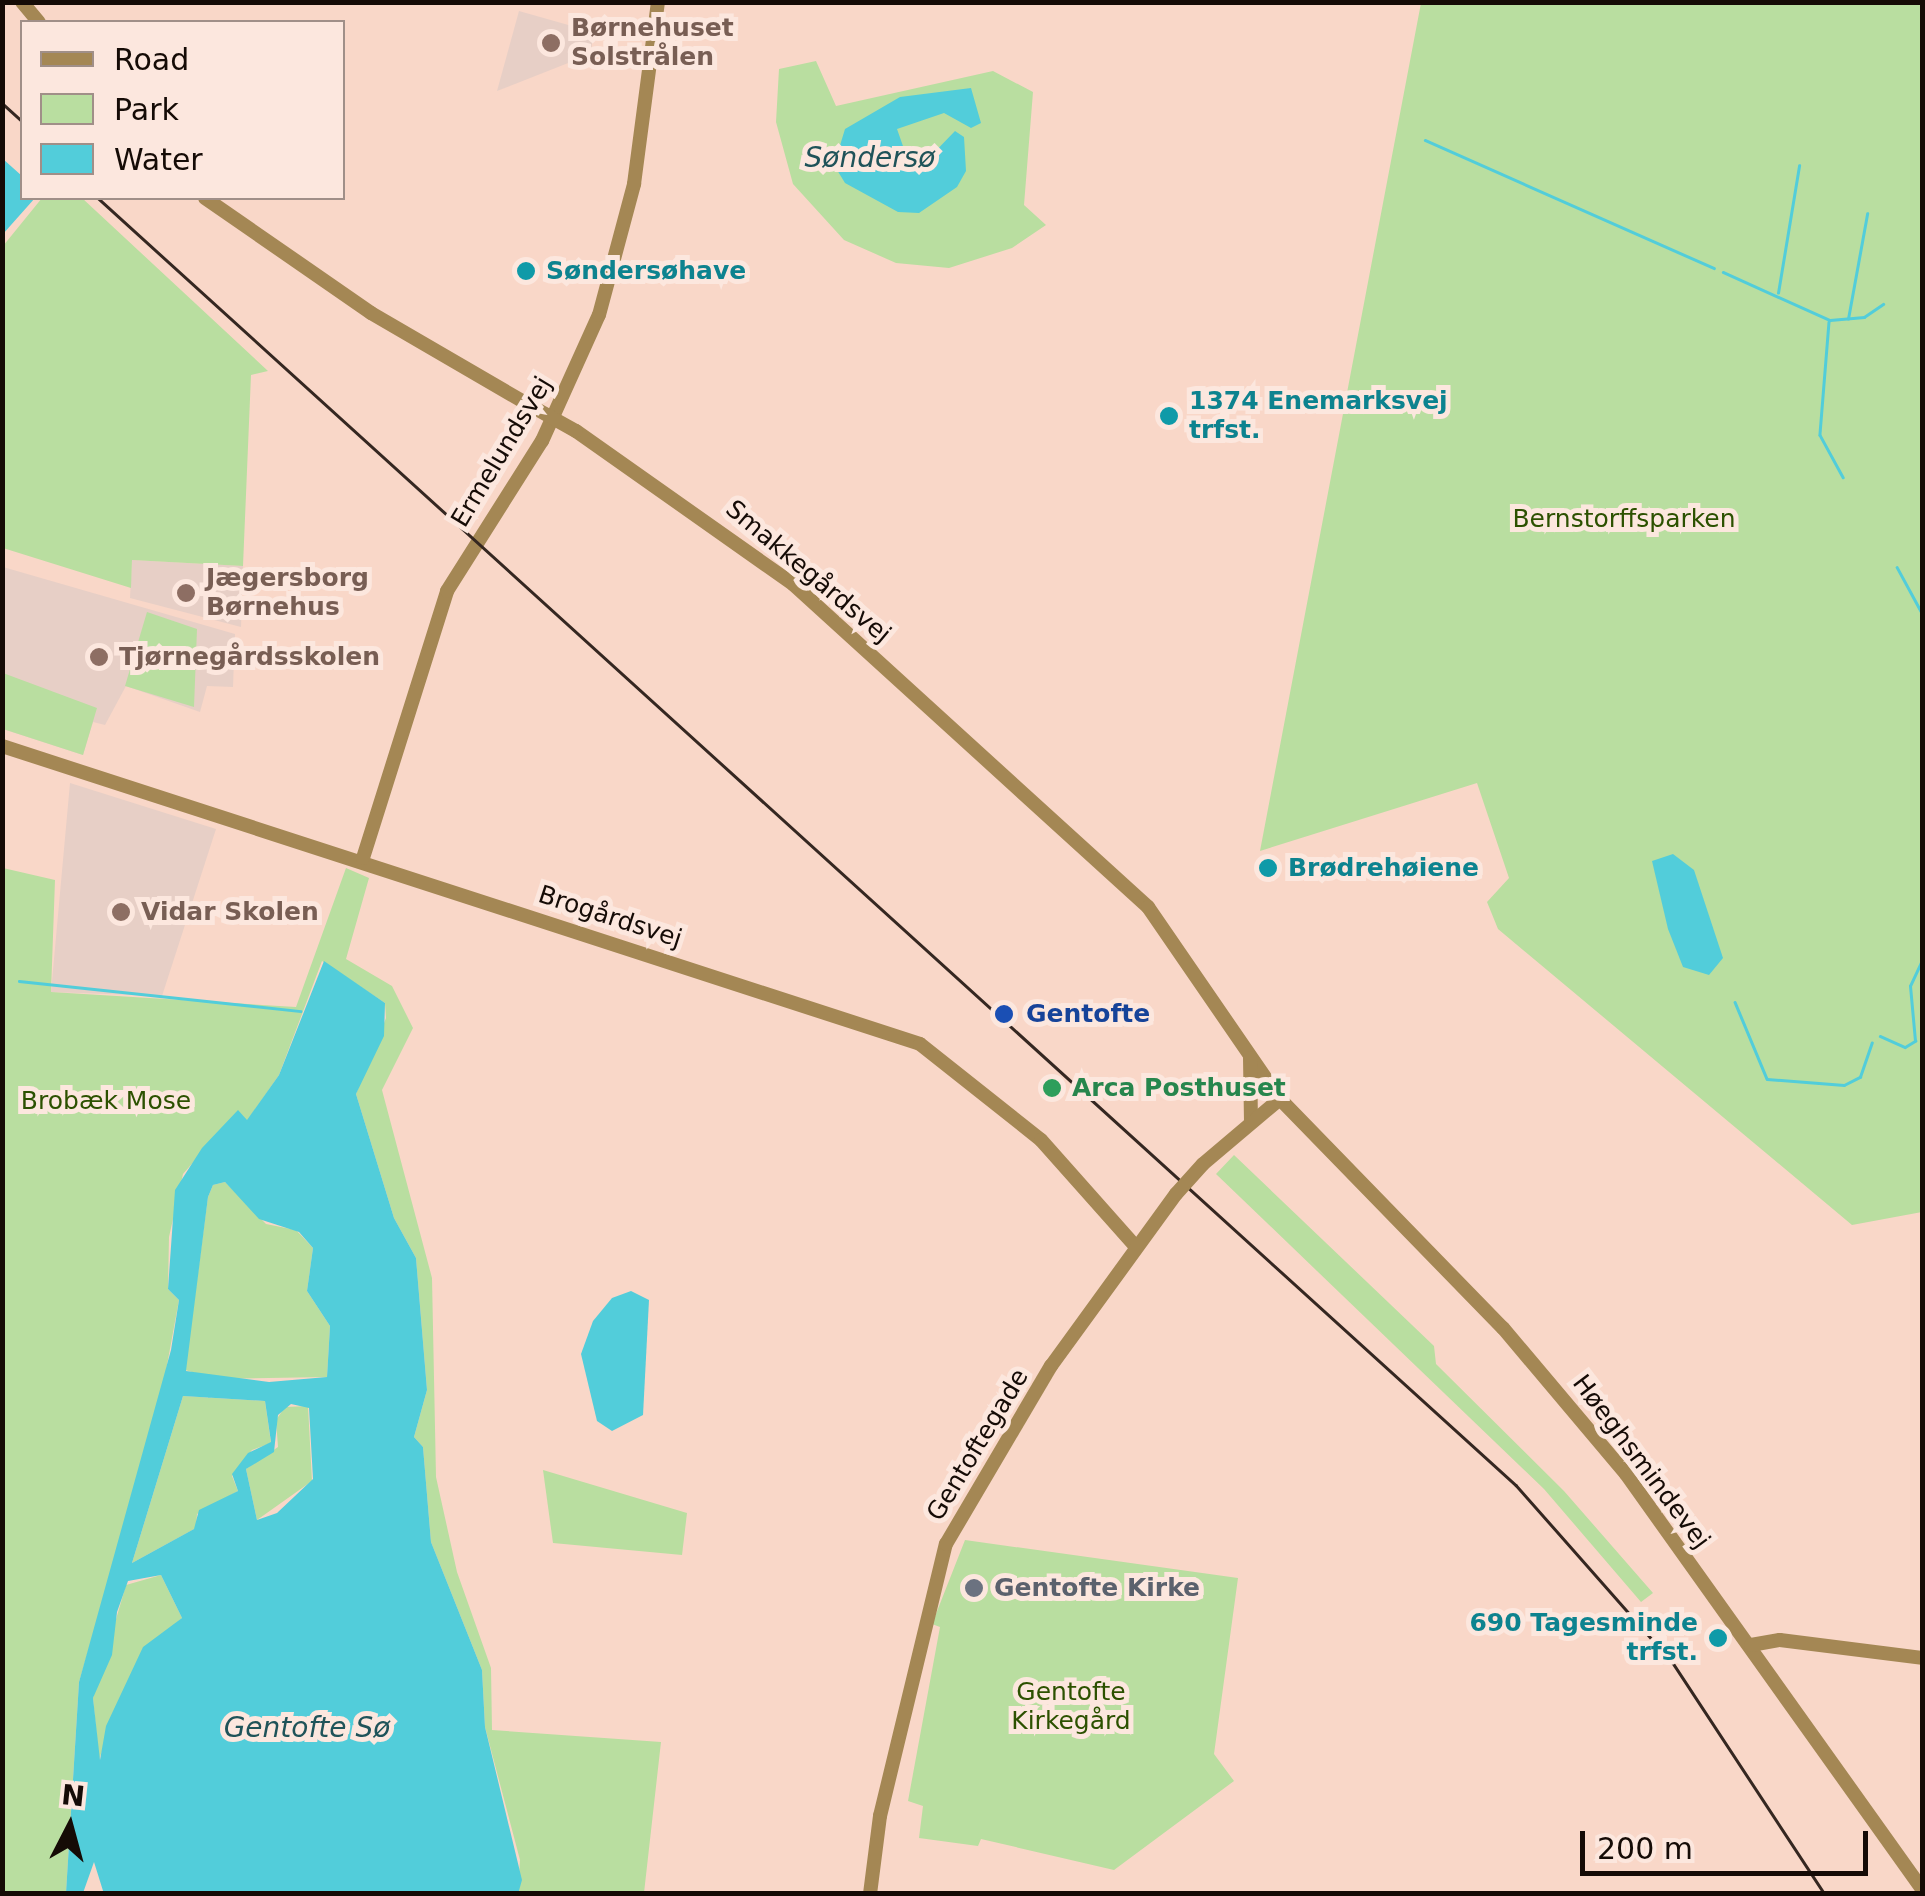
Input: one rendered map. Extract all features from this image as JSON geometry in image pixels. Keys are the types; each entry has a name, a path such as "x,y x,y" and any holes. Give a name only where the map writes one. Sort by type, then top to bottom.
{"street":[{"name":"Ermelundsvej","path":"363,858 447,590 546,432 599,315 634,184 658,2"},
{"name":"Smakkegårdsvej","path":"207,200 372,313 576,431 793,584 1143,901 1280,1099"},
{"name":"Brogårdsvej","path":"2,746 363,858 920,1044 1041,1140 1136,1246"},
{"path":"1250,1058 1251,1121"},
{"name":"Gentoftegade","path":"870,1894 886,1784 946,1544 1051,1366 1136,1246 1203,1164 1280,1099"},
{"name":"Høeghsmindevej","path":"1280,1099 1564,1396 1751,1645 1922,1888"},
{"path":"1751,1645 1780,1640 1922,1658"}],"shaded area":[{"name":"Børnehuset Solstrålen","path":"519,11 593,32 591,54 497,91"},
{"name":"Jægersborg Børnehus","path":"132,560 243,566 241,627 130,598"},
{"name":"Tjørnegårdsskolen","path":"3,567 235,634 233,687 207,686 200,712 126,686 105,725 93,722 83,755 3,729"},
{"name":"Vidar Skolen","path":"70,783 216,829 162,996 51,992"}],"green space":[{"name":"Bernstorffsparken","path":"1421,3 1922,3 1922,1212 1852,1225 1498,929 1487,902 1509,878 1477,783 1260,851"},
{"path":"816,61 836,106 993,71 1033,92 1024,205 1046,225 1012,248 949,268 896,263 844,240 793,184 776,122 779,69"},
{"path":"40,200 84,200 268,371 251,375 243,566 132,560 131,588 3,548 3,246"},
{"path":"147,612 197,629 194,707 125,686"},
{"path":"3,673 97,708 83,755 3,729"},
{"name":"Brobæk Mose","path":"3,868 55,880 51,992 296,1007 346,868 369,878 346,959 392,986 413,1028 382,1090 432,1278 436,1477 457,1572 491,1668 492,1730 661,1742 644,1893 518,1893 520,1860 485,1727 482,1670 431,1542 423,1447 414,1437 427,1390 416,1258 394,1218 356,1094 386,1018 385,1003 322,961 279,1075 247,1121 238,1111 183,1174 169,1237 168,1289 179,1300 158,1414 79,1682 66,1893 3,1893"},
{"path":"1234,1155 1434,1346 1436,1364 1564,1491 1653,1593 1641,1602 1544,1489 1216,1174"},
{"path":"225,1182 266,1224 296,1230 313,1248 307,1291 330,1326 327,1377 216,1379 185,1370 208,1197 213,1185"},
{"path":"183,1396 265,1401 271,1443 252,1450 232,1476 238,1491 197,1514 196,1528 132,1563"},
{"path":"308,1406 312,1481 257,1520 246,1469 278,1447 276,1420 285,1407"},
{"path":"543,1470 687,1513 682,1555 553,1543"},
{"name":"Gentofte Kirkegård","path":"965,1540 1238,1578 1214,1754 1234,1781 1114,1870 981,1839 978,1846 919,1838 923,1806 908,1801 940,1627 932,1624"},
{"path":"161,1575 182,1618 141,1653 99,1759 93,1698 126,1585"}],"water":[{"name":"Søndersø","path":"971,88 981,123 971,128 944,113 897,129 910,166 926,161 955,131 964,137 966,171 957,187 919,213 898,212 845,183 834,165 845,129 900,97"},
{"path":"3,159 20,174 20,200 33,200 3,234"},
{"path":"1673,854 1694,870 1723,958 1709,975 1683,967 1668,929 1652,861"},
{"name":"Gentofte Sø","path":"324,961 385,1003 384,1036 356,1094 394,1218 416,1258 427,1390 414,1437 423,1447 431,1542 482,1670 485,1727 522,1880 518,1894 104,1894 94,1862 83,1893 66,1893 79,1682 171,1350 179,1300 168,1289 175,1190 202,1148 238,1110 247,1120 279,1075","holes":["225,1182 259,1219 299,1232 313,1248 307,1291 330,1326 327,1377 269,1382 186,1371 208,1197 213,1185","183,1396 265,1401 271,1442 248,1453 232,1474 238,1491 199,1510 194,1529 132,1563","291,1404 309,1408 313,1479 277,1513 257,1520 246,1469 274,1452 278,1415","161,1575 182,1618 143,1647 106,1726 100,1760 93,1698 112,1655 117,1612 128,1581"]},
{"path":"631,1291 649,1300 643,1415 612,1431 597,1421 581,1354 593,1321 612,1298"}],"waterway":[{"path":"1425,140 1714,268"},
{"path":"1778,293 1799,166"},
{"path":"1848,319 1867,214"},
{"path":"1723,272 1830,320 1864,317 1883,304"},
{"path":"1829,322 1820,435 1843,477"},
{"path":"1897,567 1922,613"},
{"path":"1880,1036 1905,1047 1915,1041 1910,986 1922,960"},
{"path":"19,981 300,1011"},
{"path":"1735,1002 1767,1079 1844,1085 1860,1077 1872,1043"}],"tram line":[{"path":"2,103 20,119"},
{"path":"100,200 1516,1485 1673,1663 1825,1894"}],"place":[{"name":"Børnehuset Solstrålen","path":"551,43"},
{"name":"Søndersøhave","path":"526,271"},
{"name":"1374 Enemarksvej trfst.","path":"1169,416"},
{"name":"Jægersborg Børnehus","path":"186,593"},
{"name":"Tjørnegårdsskolen","path":"99,657"},
{"name":"Brødrehøiene","path":"1268,868"},
{"name":"Vidar Skolen","path":"121,912"},
{"name":"Gentofte","path":"1004,1014"},
{"name":"Arca Posthuset","path":"1052,1088"},
{"name":"Gentofte Kirke","path":"974,1588"},
{"name":"690 Tagesminde trfst.","path":"1718,1638"}]}
